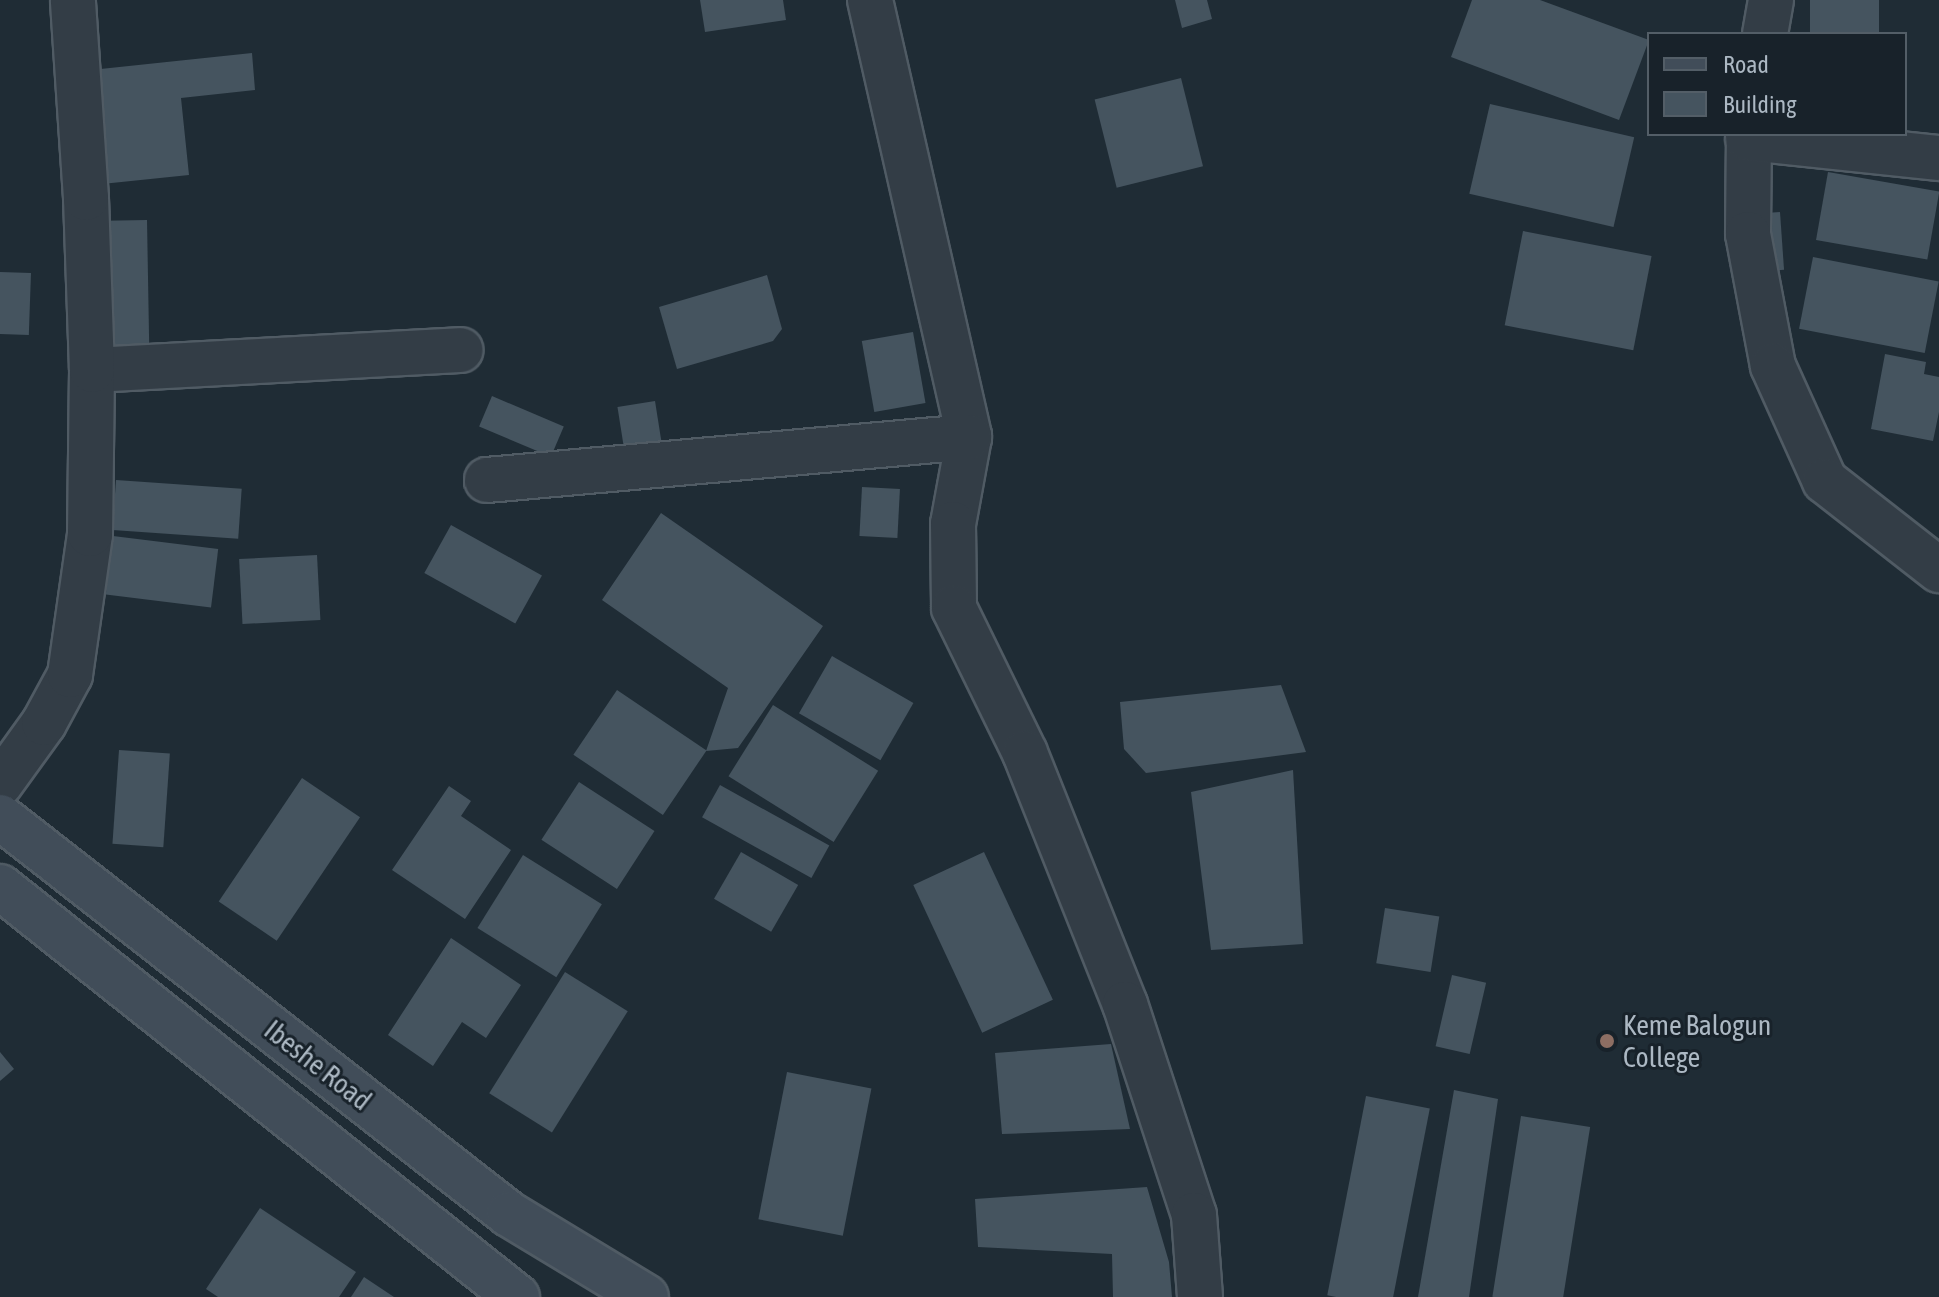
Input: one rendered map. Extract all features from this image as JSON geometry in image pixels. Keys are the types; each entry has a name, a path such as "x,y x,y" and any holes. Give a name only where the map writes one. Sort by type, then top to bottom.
{"main road":[{"name":"Ibeshe Road","path":"0,817 509,1214 646,1297"},
{"path":"0,887 517,1297"}],"street":[{"path":"0,784 44,723 70,675 90,534 92,370 86,198 73,0"},
{"path":"870,0 969,437 953,524 954,608 1025,753 1125,1004 1194,1215 1200,1297"},
{"path":"1939,158 1749,136 1748,234 1773,366 1825,481 1939,570"},
{"path":"92,370 460,350"},
{"path":"487,480 969,437"}],"building":[{"path":"700,0 783,0 786,20 705,32"},
{"path":"1175,0 1207,0 1212,19 1182,28"},
{"path":"1472,0 1540,0 1647,39 1619,120 1451,57"},
{"path":"1810,0 1879,0 1879,32 1810,32"},
{"path":"252,53 255,90 181,98 189,175 102,184 91,70"},
{"path":"1181,78 1203,166 1117,188 1095,100"},
{"path":"1490,104 1634,137 1614,227 1469,194"},
{"path":"1828,172 1939,192 1927,260 1816,240"},
{"path":"1780,212 1784,270 1762,271 1758,214"},
{"path":"147,220 149,348 107,349 105,221"},
{"path":"1523,231 1652,256 1633,350 1505,325"},
{"path":"1813,257 1939,281 1925,353 1799,329"},
{"path":"0,272 31,273 29,335 0,334"},
{"path":"767,275 782,329 773,341 677,369 659,307"},
{"path":"913,332 926,403 874,412 862,341"},
{"path":"1885,354 1926,362 1924,374 1939,377 1939,412 1933,441 1871,429"},
{"path":"492,396 564,426 551,457 479,426"},
{"path":"655,401 662,444 624,450 617,407"},
{"path":"116,480 242,489 238,539 113,530"},
{"path":"862,487 900,489 897,538 859,536"},
{"path":"661,513 823,626 738,748 706,751 728,688 602,600"},
{"path":"451,525 542,575 515,624 424,573"},
{"path":"113,536 218,549 211,607 106,595"},
{"path":"317,555 320,620 243,624 239,559"},
{"path":"832,656 913,703 880,760 799,713"},
{"path":"1281,685 1306,752 1146,773 1124,749 1120,702"},
{"path":"617,690 707,750 663,815 573,755"},
{"path":"773,705 878,771 834,842 728,776"},
{"path":"119,750 170,754 163,847 112,844"},
{"path":"1293,770 1303,944 1211,950 1191,792"},
{"path":"302,778 360,817 277,941 219,902"},
{"path":"579,782 654,831 617,889 541,840"},
{"path":"720,785 829,846 811,878 702,817"},
{"path":"449,786 471,801 461,816 511,850 465,919 392,870"},
{"path":"741,852 798,885 771,932 714,899"},
{"path":"984,852 1053,1000 982,1033 913,885"},
{"path":"523,855 602,904 556,977 477,928"},
{"path":"1385,908 1439,917 1431,972 1376,963"},
{"path":"451,938 521,985 486,1038 462,1022 433,1066 388,1035"},
{"path":"565,972 628,1011 552,1132 489,1093"},
{"path":"1452,975 1486,983 1470,1054 1436,1046"},
{"path":"1111,1044 1130,1129 1002,1134 995,1053"},
{"path":"0,1052 14,1069 0,1081"},
{"path":"787,1072 871,1088 843,1236 758,1219"},
{"path":"1454,1090 1498,1099 1469,1297 1418,1297"},
{"path":"1366,1096 1430,1108 1393,1297 1327,1295"},
{"path":"1521,1116 1590,1127 1563,1297 1492,1297"},
{"path":"1147,1187 1169,1262 1172,1297 1113,1297 1112,1254 978,1247 975,1199"},
{"path":"260,1208 356,1272 339,1297 218,1297 206,1289"},
{"path":"364,1277 394,1297 351,1297"}],"place":[{"name":"Keme Balogun College","path":"1607,1041"}]}
